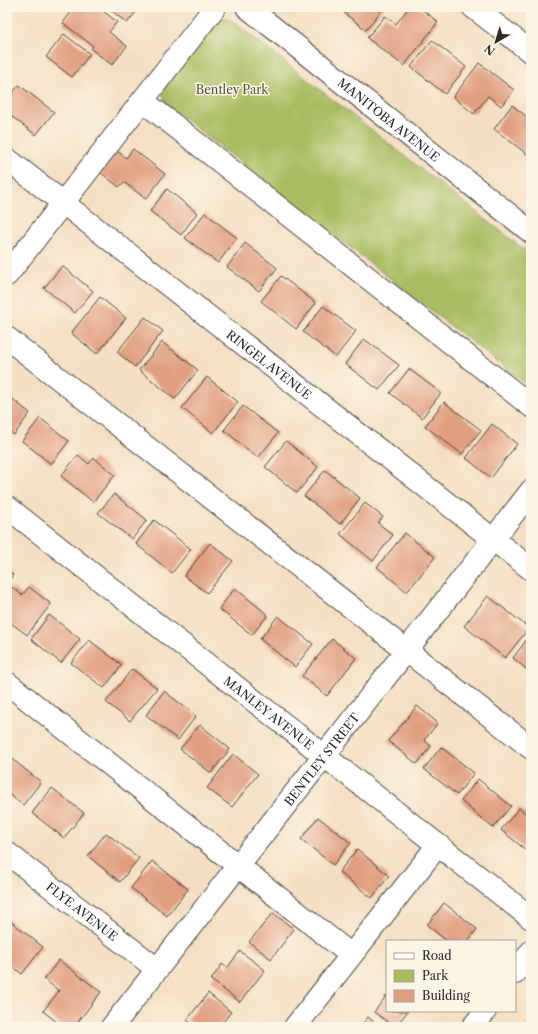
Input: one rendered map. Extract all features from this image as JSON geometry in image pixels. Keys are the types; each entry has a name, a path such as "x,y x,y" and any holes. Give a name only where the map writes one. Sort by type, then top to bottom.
{"street":[{"path":"7,275 216,7"},
{"name":"MANITOBA AVENUE","path":"247,7 531,232"},
{"path":"473,7 531,52"},
{"path":"143,101 531,406"},
{"name":"RINGEL AVENUE","path":"7,159 531,569"},
{"path":"7,338 531,748"},
{"name":"BENTLEY STREET","path":"112,1027 531,491"},
{"name":"MANLEY AVENUE","path":"7,507 531,918"},
{"path":"7,683 351,955"},
{"path":"295,1027 438,845"},
{"name":"FLYE AVENUE","path":"7,853 157,969"},
{"path":"516,972 531,952"},
{"path":"473,1027 484,1012"}],"green space":[{"name":"Bentley Park","path":"218,18 226,18 235,23 531,255 531,388 167,105 162,92"}],"building":[{"path":"75,7 98,7 117,22 109,32 127,46 112,65 91,49 93,46 63,23"},
{"path":"107,7 140,7 127,23"},
{"path":"348,7 384,7 366,30 344,13"},
{"path":"409,7 419,7 438,22 404,66 367,38 385,16 396,24"},
{"path":"64,34 90,54 72,77 46,57"},
{"path":"432,40 466,67 445,94 411,67"},
{"path":"479,63 514,90 501,106 488,96 474,114 453,97"},
{"path":"19,85 54,112 36,135 7,113 7,100"},
{"path":"512,105 531,120 531,149 527,154 494,129"},
{"path":"133,149 165,174 146,199 124,182 119,187 100,172 117,151 126,158"},
{"path":"167,189 197,213 181,235 150,211"},
{"path":"205,213 237,238 218,263 185,238"},
{"path":"245,243 277,268 259,291 227,267"},
{"path":"62,266 93,291 75,313 44,288"},
{"path":"281,276 316,303 296,329 261,301"},
{"path":"100,297 126,318 97,354 71,333"},
{"path":"323,306 356,331 336,357 303,332"},
{"path":"145,317 163,331 135,367 117,352"},
{"path":"364,339 399,365 379,390 345,364"},
{"path":"162,342 198,370 175,399 139,370"},
{"path":"409,369 441,393 422,418 390,393"},
{"path":"207,377 238,402 213,433 182,408"},
{"path":"7,395 30,413 14,435 7,429"},
{"path":"444,402 481,430 462,454 425,426"},
{"path":"243,406 278,433 258,458 224,430"},
{"path":"40,418 69,441 51,464 22,441"},
{"path":"492,424 517,444 491,478 466,458"},
{"path":"286,441 318,467 297,493 265,467"},
{"path":"78,455 89,464 94,458 115,475 93,502 61,476"},
{"path":"325,470 360,498 340,524 304,496"},
{"path":"114,494 147,520 132,539 98,513"},
{"path":"365,503 383,517 378,523 393,535 373,561 340,534"},
{"path":"154,520 191,549 172,573 136,544"},
{"path":"405,533 435,557 407,592 377,567"},
{"path":"210,543 233,561 207,593 184,576"},
{"path":"7,570 13,575 7,583"},
{"path":"12,587 22,595 29,587 51,604 27,635 7,620 7,594"},
{"path":"235,588 268,615 252,635 219,609"},
{"path":"488,596 529,628 505,658 464,626"},
{"path":"49,615 80,639 61,663 31,639"},
{"path":"278,616 313,644 295,667 260,639"},
{"path":"531,634 531,673 513,658"},
{"path":"332,639 356,658 327,696 302,676"},
{"path":"89,640 122,665 104,688 71,663"},
{"path":"132,669 157,688 130,721 106,702"},
{"path":"164,691 196,716 178,740 146,715"},
{"path":"417,706 438,723 424,740 431,746 417,764 388,741"},
{"path":"200,725 230,749 211,773 180,749"},
{"path":"441,747 474,773 457,795 424,769"},
{"path":"233,754 258,774 232,807 207,788"},
{"path":"7,755 41,782 23,805 7,793"},
{"path":"478,779 511,806 493,828 461,801"},
{"path":"52,788 84,813 64,838 32,813"},
{"path":"519,808 531,818 531,854 501,830"},
{"path":"318,817 351,843 333,865 301,839"},
{"path":"106,833 139,858 120,882 88,856"},
{"path":"357,849 389,876 372,898 339,872"},
{"path":"152,861 188,889 167,916 131,888"},
{"path":"444,903 477,929 469,940 446,940 427,925"},
{"path":"273,913 294,929 271,959 249,942"},
{"path":"8,919 43,947 22,974 7,962"},
{"path":"240,951 265,970 240,1002 211,980 222,964 227,968"},
{"path":"59,960 101,992 74,1027 63,1027 43,1011 59,991 44,979"},
{"path":"208,993 231,1012 219,1027 196,1027 187,1020"},
{"path":"386,996 386,1012 407,1012 395,1027 374,1012"},
{"path":"368,1017 380,1027 360,1027"},
{"path":"531,1019 531,1027 525,1027"}]}
